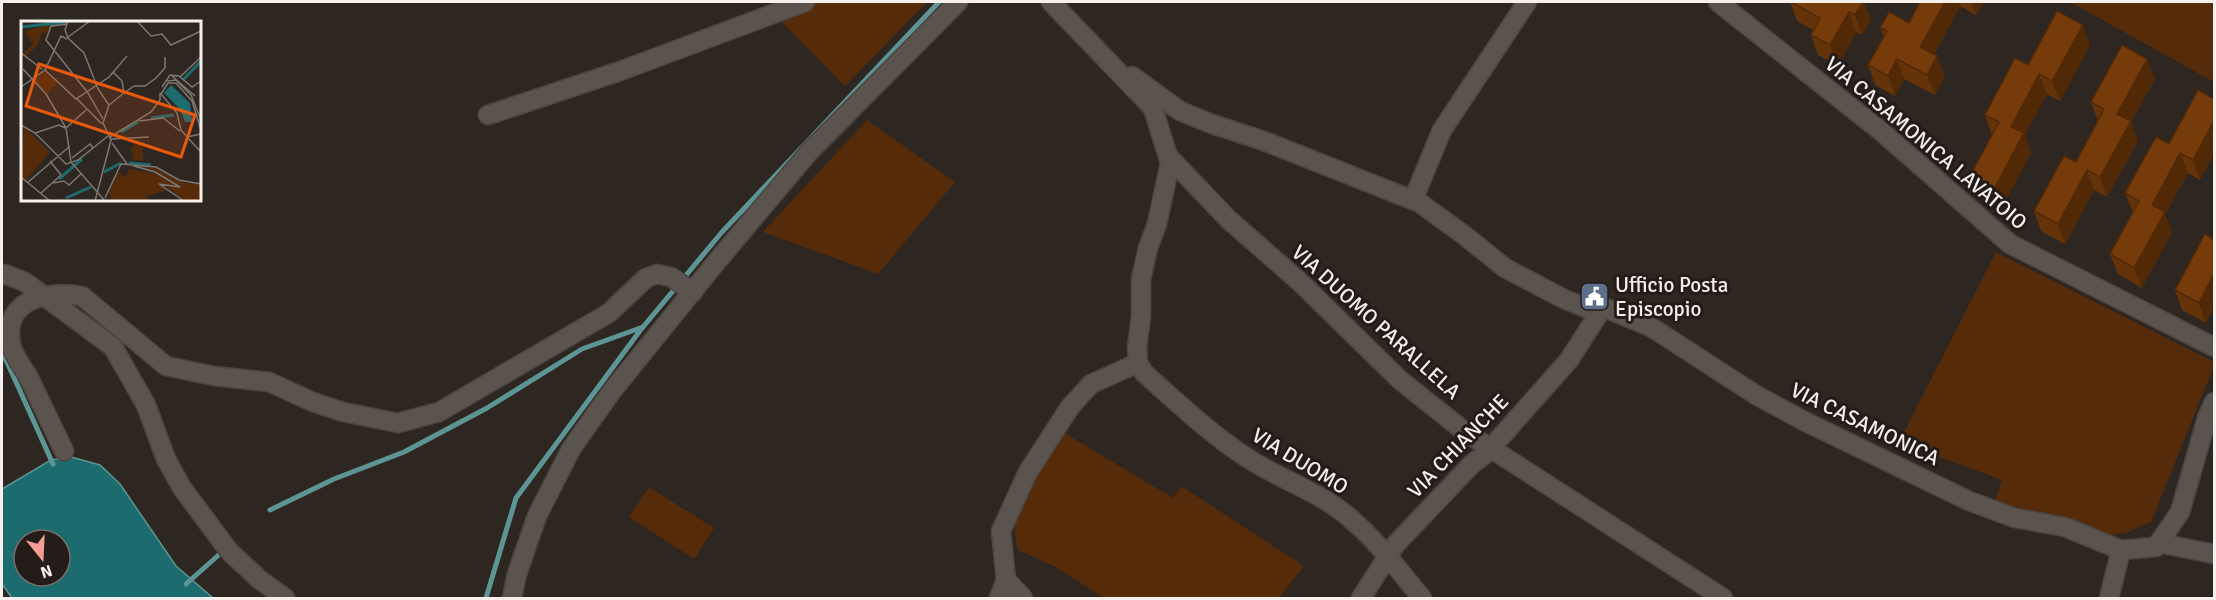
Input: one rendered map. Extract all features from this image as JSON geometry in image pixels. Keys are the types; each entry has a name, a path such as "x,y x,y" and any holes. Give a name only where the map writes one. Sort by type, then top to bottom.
{"street":[{"path":"488,116 623,70 805,2"},
{"path":"512,598 517,574 537,516 571,449 612,391 690,290 809,152 958,2"},
{"path":"999,598 1006,580 1001,531 1028,472 1070,407 1091,384 1141,368 1137,348 1141,316 1141,279 1148,248 1157,224 1170,163 1153,108 1051,2"},
{"path":"1413,200 1442,130 1527,2"},
{"name":"VIA CASAMONICA LAVATOIO","path":"1718,2 1882,132 2010,244 2214,347"},
{"name":"VIA CASAMONICA","path":"1102,54 1180,111 1264,141 1413,200 1464,235 1505,268 1564,298 1651,327 1756,395 1804,421 1969,501 2015,518 2065,528 2121,550"},
{"name":"VIA DUOMO PARALLELA","path":"1168,156 1228,219 1301,283 1400,380 1464,431 1723,598"},
{"path":"2,275 5,274 25,282 113,347 146,405 166,459 182,488 229,551 260,580 285,598"},
{"path":"64,451 11,345 10,321 21,305 45,295 65,293 82,296 166,366 214,376 269,382 313,402 343,412 398,423 439,412 609,313 646,278 657,274 671,277 690,290"},
{"name":"VIA CHIANCHE","path":"1360,598 1387,557 1434,502 1472,464 1492,449 1569,360 1601,310"},
{"name":"VIA DUOMO","path":"1141,368 1207,428 1245,457 1282,479 1325,500 1352,519 1422,598"},
{"path":"2109,598 2121,550 2156,547 2180,512 2207,418 2214,402"},
{"path":"2158,543 2214,554"},
{"path":"1006,580 1023,598"}],"shaded area":[{"path":"818,2 927,2 845,86 777,17"},
{"path":"2070,2 2214,2 2214,82"},
{"path":"867,120 955,182 878,274 763,232"},
{"path":"1996,252 2214,362 2151,522 2126,533 2110,535 1995,501 2002,480 1899,442"},
{"path":"1061,431 1173,498 1181,486 1304,566 1279,598 1104,598 1054,566 1018,550 1015,533 1020,502 1034,472"},
{"path":"649,487 714,528 694,559 629,517"}],"water":[{"path":"71,457 100,465 120,484 176,566 213,598 12,598 2,584 2,489 51,460"}],"building":[{"path":"1791,2 1863,2 1855,15 1849,12 1830,45 1811,35 1820,18"},
{"path":"1920,2 1945,2 1920,47 1937,56 1927,75 1897,59 1888,76 1868,65 1887,31 1880,28 1889,12 1909,23"},
{"path":"2057,11 2083,25 2052,81 2039,74 2011,127 2024,133 1994,189 1970,176 1999,122 1985,115 2015,58 2028,65"},
{"path":"2122,45 2147,59 2117,114 2131,121 2100,177 2087,170 2058,224 2034,211 2064,156 2076,162 2104,109 2091,102"},
{"path":"2198,90 2214,99 2214,121 2193,160 2180,153 2152,205 2165,212 2134,268 2110,254 2139,201 2125,193 2156,137 2169,144"},
{"path":"2205,234 2214,240 2214,273 2199,303 2175,290"}],"waterway":[{"path":"270,510 334,479 404,452 487,408 582,349 643,327 722,232 939,2"},
{"path":"486,598 516,498 642,328"},
{"path":"2,354 53,464"},
{"path":"186,584 222,552"}],"place":[{"name":"Ufficio Posta Episcopio","path":"1594,297"}]}
